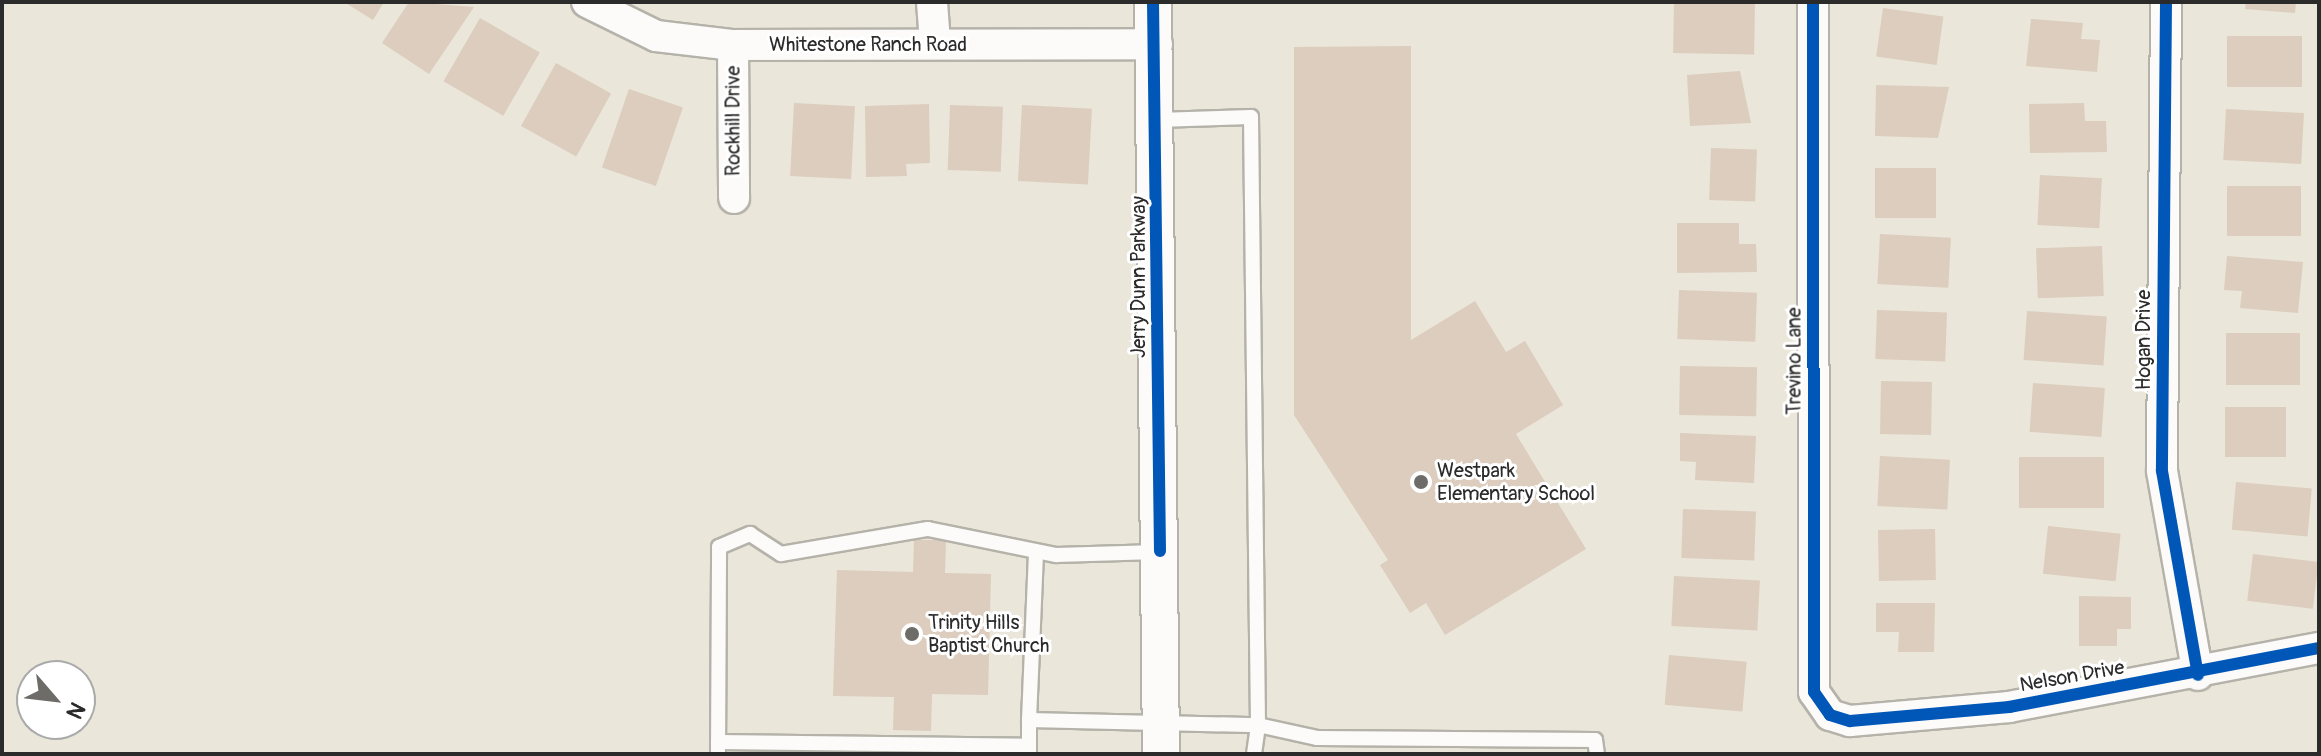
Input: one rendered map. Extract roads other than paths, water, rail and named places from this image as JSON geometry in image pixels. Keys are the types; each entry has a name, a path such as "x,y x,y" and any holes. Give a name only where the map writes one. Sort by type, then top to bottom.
{"street":[{"name":"Whitestone Ranch Road","path":"587,2 656,36 733,45 1157,44"},
{"path":"932,2 935,43"},
{"name":"Jerry Dunn Parkway","path":"1153,2 1157,44 1161,738"},
{"name":"Trevino Lane","path":"1813,2 1814,692 1830,715"},
{"name":"Hogan Drive","path":"2166,2 2162,471 2198,675"},
{"name":"Rockhill Drive","path":"733,45 734,198"},
{"name":"Nelson Drive","path":"1830,715 1850,721 2009,707 2198,675 2319,648"}],"lane":[{"path":"1157,120 1251,117 1258,725 1254,754"},
{"path":"1036,552 1029,750 718,748 719,547 750,534 781,554 928,529 1036,552 1160,551"},
{"path":"1029,720 1161,738 1258,725 1317,738 1595,740 1597,754"}],"place":[{"name":"Westpark Elementary School","path":"1421,482"},
{"name":"Trinity Hills Baptist Church","path":"912,634"}]}
